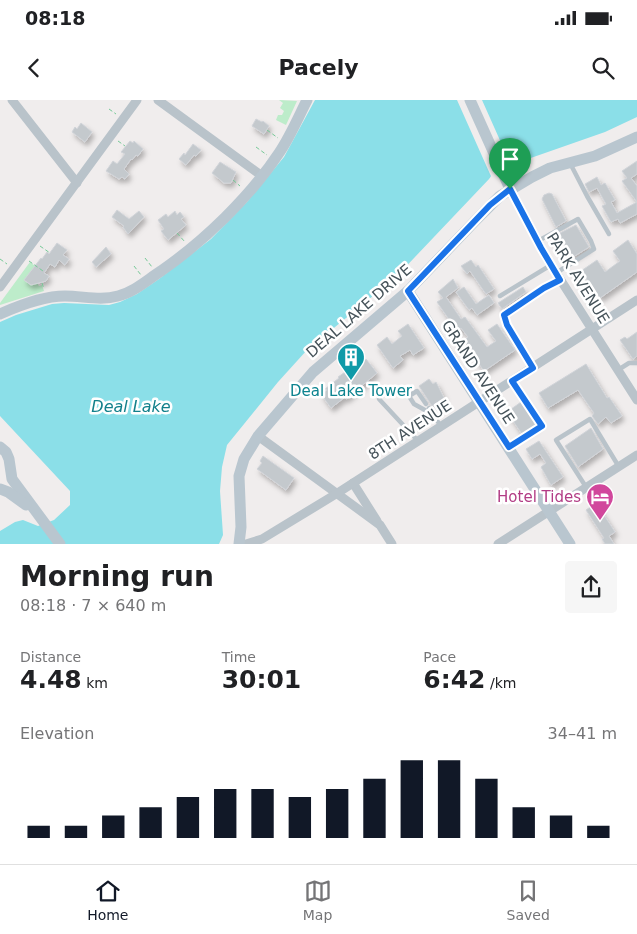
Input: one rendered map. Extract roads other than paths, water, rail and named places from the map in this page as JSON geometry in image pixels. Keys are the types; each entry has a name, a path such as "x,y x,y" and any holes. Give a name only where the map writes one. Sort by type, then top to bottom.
{"street":[{"path":"12,100 77,183"},
{"path":"0,287 137,100"},
{"path":"158,100 262,176"},
{"path":"0,314 47,298 67,296 117,297 127,293 166,267 228,213 262,176 284,145 307,100"},
{"name":"PARK AVENUE","path":"470,100 510,189 538,241 637,400"},
{"name":"DEAL LAKE DRIVE","path":"239,544 241,527 240,470 246,453 258,436 313,372 408,291 490,205 510,189 550,168 596,156 637,137"},
{"name":"GRAND AVENUE","path":"408,291 570,544"},
{"name":"8TH AVENUE","path":"246,544 262,539 336,494 637,300"},
{"path":"258,436 380,525"},
{"path":"0,447 7,455 12,479 60,544"},
{"path":"498,544 637,455"},
{"path":"0,482 7,474 9,467"},
{"path":"353,483 392,544"},
{"path":"0,489 14,496 37,514"}],"lane":[{"path":"570,163 609,234"},
{"path":"500,296 556,272 594,249 578,219 538,241"},
{"path":"533,368 507,325 504,315 544,288 556,272"},
{"path":"618,370 629,363 637,363"},
{"path":"509,447 542,426 512,381"},
{"path":"432,414 414,404 409,396 416,391 441,426"},
{"path":"378,399 418,441"},
{"path":"586,487 556,440 590,419 619,467"}],"water":[{"name":"Deal Lake","path":"315,100 637,100 637,117 605,132 525,160 490,178 396,277 307,350 278,382 227,445 222,467 220,491 223,535 219,544 0,544 0,531 15,522 23,520 38,526 54,520 70,505 70,491 0,416 0,322 52,304 109,305 137,294 159,279 211,239 247,202 284,157"}],"place":[{"name":"Deal Lake Tower","path":"351,381"},
{"name":"Hotel Tides","path":"600,521"}]}
